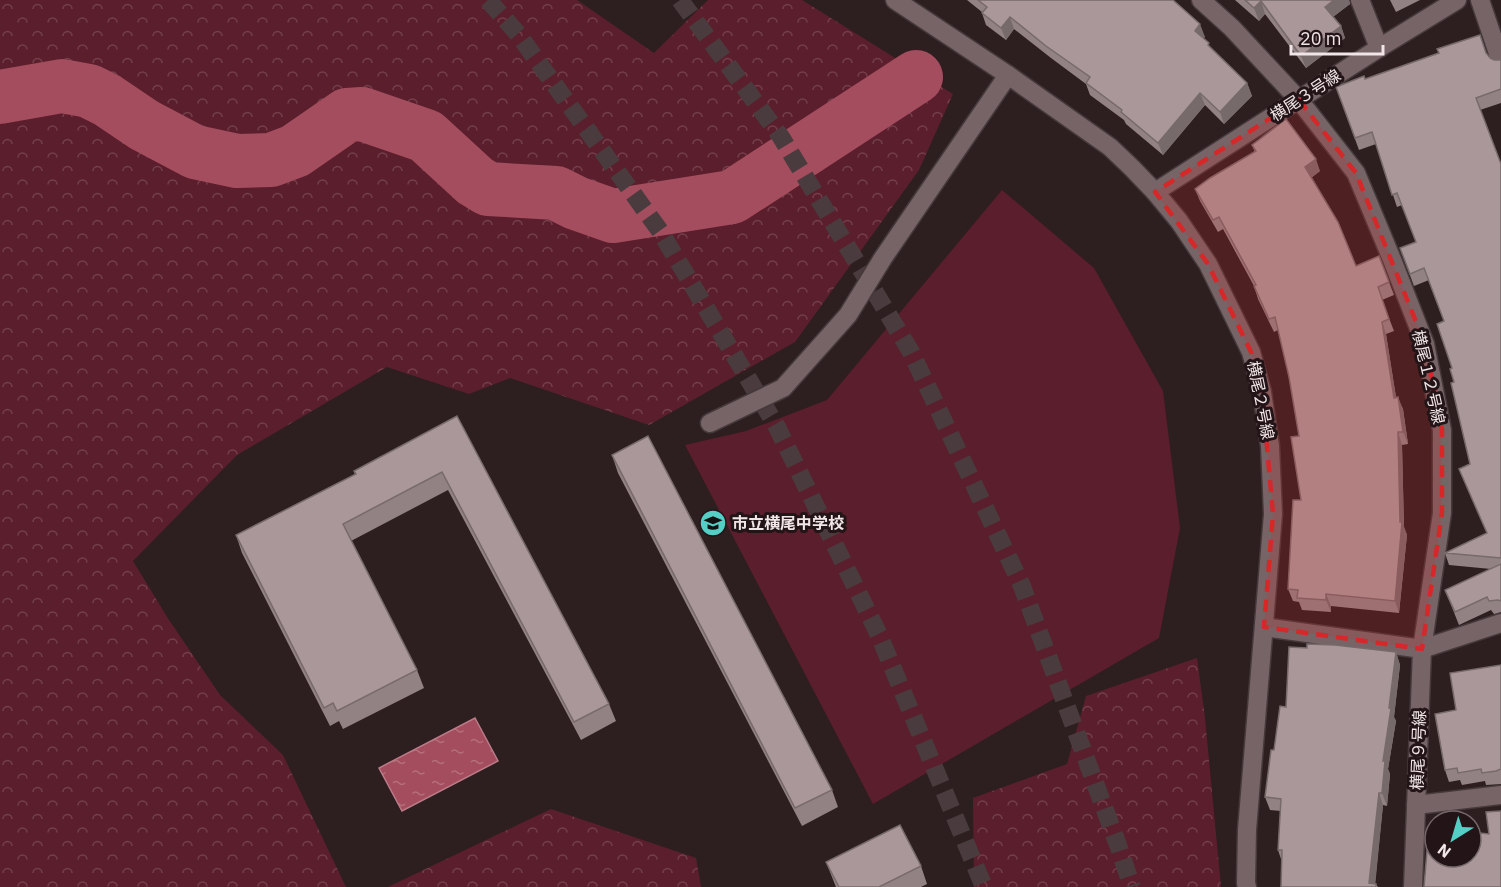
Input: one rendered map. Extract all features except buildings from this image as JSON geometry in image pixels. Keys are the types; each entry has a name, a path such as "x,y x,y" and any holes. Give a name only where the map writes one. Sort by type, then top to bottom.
{"street":[{"name":"横尾２号線","path":"895,0 1008,75 1110,147 1155,192 1208,264 1251,352 1262,392 1270,446 1273,514 1247,830 1247,887"},
{"name":"横尾１２号線","path":"1201,0 1232,28 1299,100 1356,173 1425,344 1442,430 1442,513 1422,649"},
{"path":"1360,0 1379,48"},
{"name":"横尾３号線","path":"1155,192 1457,0"},
{"path":"1480,0 1501,62"},
{"path":"710,423 783,388 848,315 883,258 1008,75"},
{"path":"1264,627 1422,649 1501,623"},
{"name":"横尾９号線","path":"1413,887 1422,649"},
{"path":"1416,805 1501,795"}],"highlighted area":[{"path":"1299,100 1356,173 1425,344 1442,430 1442,513 1422,649 1264,627 1273,514 1262,392 1251,352 1208,264 1155,192"}],"green space":[{"path":"0,0 577,0 654,53 708,0 802,0 953,94 919,170 795,342 649,425 510,378 469,394 387,367 237,455 133,561 169,620 220,695 283,755 346,887 0,887"},
{"path":"1002,190 1094,268 1163,391 1180,528 1159,638 873,804 685,445 746,431 827,400"},
{"path":"1197,658 1221,887 974,887 973,798 1067,764 1086,696"},
{"path":"551,809 696,858 701,887 388,887"}],"water":[{"path":"475,718 498,761 402,811 379,768"}],"waterway":[{"path":"0,97 62,86 89,91 107,100 144,125 195,152 237,161 271,160 295,151 347,115 362,114 426,136 475,181 488,189 556,193 613,216 732,197 916,77"}],"tunnel":[{"path":"488,0 518,34 660,231 777,427 879,635 984,887"},
{"path":"680,0 781,137 911,352 1022,586 1132,887"}],"place":[{"name":"市立横尾中学校","path":"713,523"}]}
